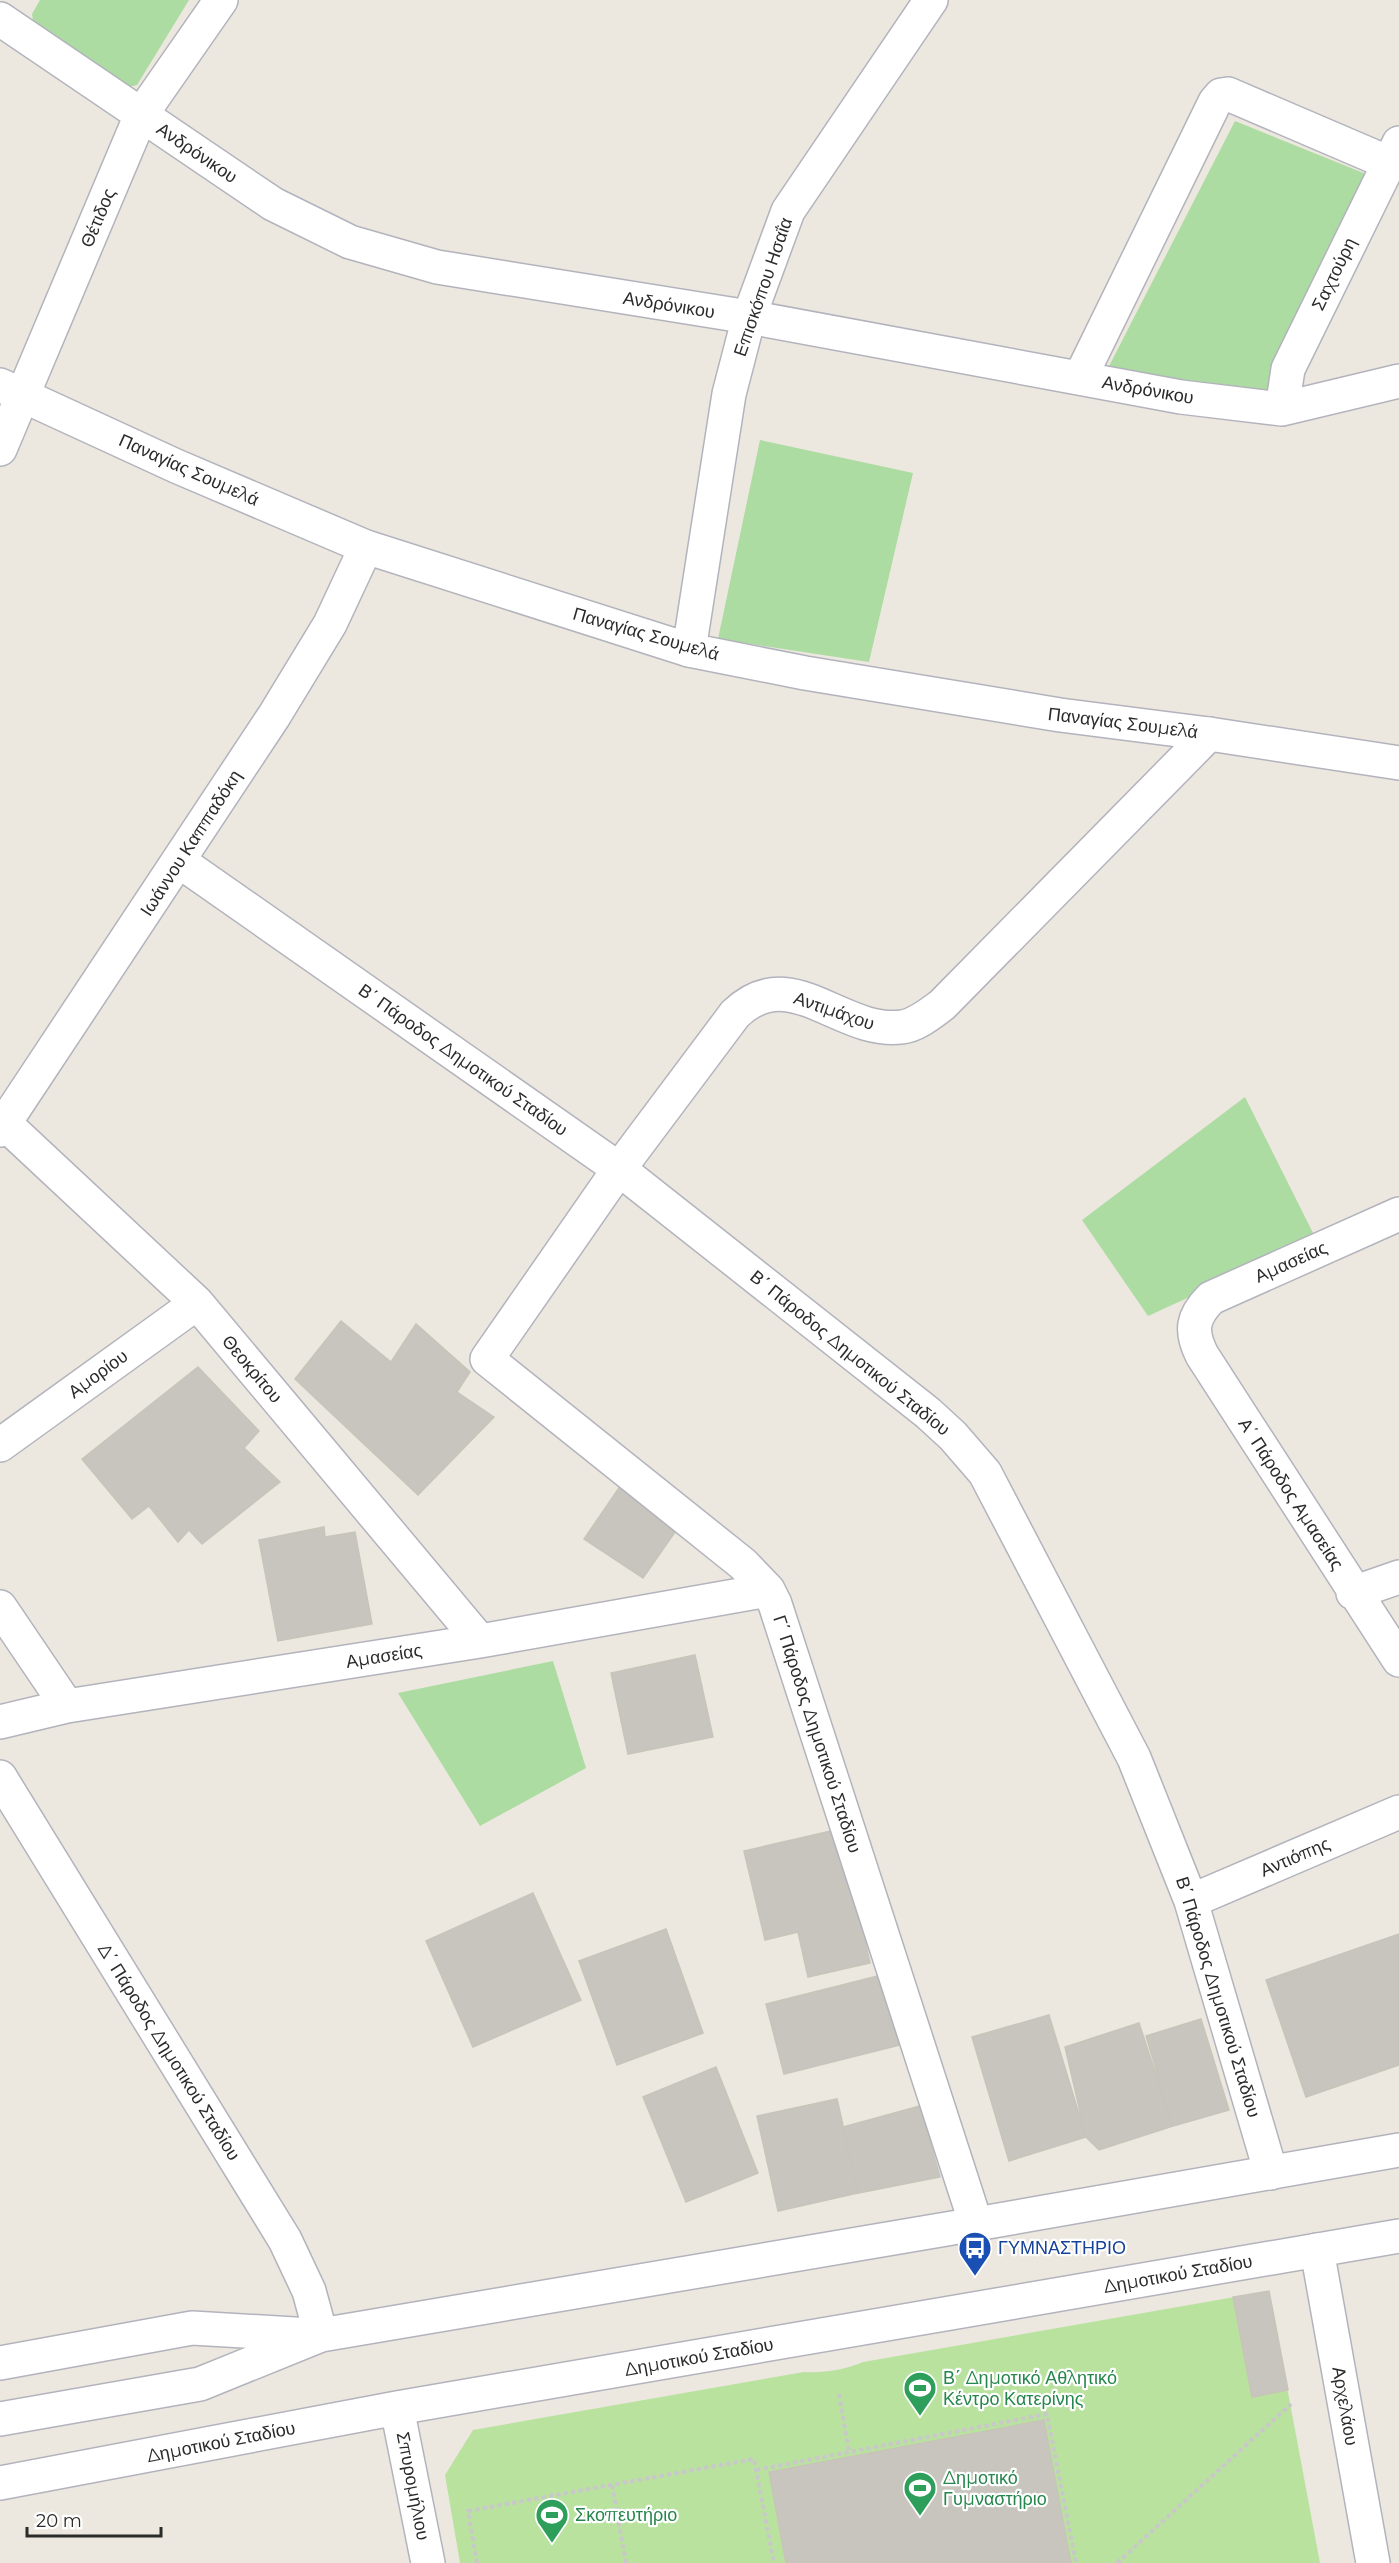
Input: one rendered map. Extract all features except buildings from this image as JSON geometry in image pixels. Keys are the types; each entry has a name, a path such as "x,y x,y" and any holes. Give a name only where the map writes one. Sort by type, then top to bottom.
{"street":[{"name":"Θέτιδος","path":"0,449 12,391 141,115 221,0"},
{"name":"Επισκόπου Ησαΐα","path":"689,650 729,394 749,317 788,211 931,0"},
{"name":"Ανδρόνικου","path":"9,14 141,115 273,204 350,242 437,267 749,317 1181,397 1282,409 1399,381"},
{"path":"1080,378 1215,102 1221,95 1228,94 1394,153"},
{"name":"Σαχτούρη","path":"1282,409 1288,369 1394,153"},
{"name":"Παναγίας Σουμελά","path":"12,391 176,466 366,547 689,650 805,673 1060,715 1209,734 1399,763"},
{"name":"Ιωάννου Καππαδόκη","path":"2,1124 274,716 330,624 366,547"},
{"name":"Αντιμάχου","path":"487,1359 619,1169 735,1014 748,1001 764,995 800,996 863,1024 884,1027 904,1026 924,1018 942,1005 1209,734"},
{"name":"Β΄ Πάροδος Δημοτικού Σταδίου","path":"179,861 619,1169 928,1413 985,1473 1134,1758 1191,1901 1271,2173"},
{"name":"Θεοκρίτου","path":"2,1124 197,1303 480,1641"},
{"name":"Αμασείας","path":"1194,1323 1200,1309 1211,1298 1399,1214"},
{"name":"Αμορίου","path":"0,1445 197,1303"},
{"name":"Α΄ Πάροδος Αμασείας","path":"1194,1323 1195,1341 1202,1355 1353,1593 1399,1660"},
{"name":"Γ΄ Πάροδος Δημοτικού Σταδίου","path":"487,1359 742,1564 768,1590 775,1604 976,2224"},
{"path":"1353,1593 1399,1577"},
{"name":"Αμασείας","path":"0,1722 67,1706 480,1641 768,1590"},
{"path":"0,1607 67,1706"},
{"name":"Δ΄ Πάροδος Δημοτικού Σταδίου","path":"0,1778 285,2240 309,2291 321,2335"},
{"name":"Αντιόπης","path":"1191,1901 1399,1812"},
{"path":"0,2419 200,2384 321,2335 1399,2150"},
{"name":"Δημοτικού Σταδίου","path":"0,2483 397,2408 1399,2236"},
{"name":"Αρχελάου","path":"1317,2250 1373,2563"},
{"path":"0,2362 192,2328 321,2335"},
{"name":"Σπυρομήλιου","path":"397,2408 428,2563"}],"path":[{"path":"839,2394 849,2452"},
{"path":"1118,2563 1290,2404"},
{"path":"756,2470 1047,2414 1076,2563"},
{"path":"477,2563 468,2511 754,2459 774,2563"},
{"path":"612,2485 626,2563"}],"green space":[{"path":"40,0 189,0 137,85 120,89 35,34 32,14"},
{"path":"1235,121 1371,176 1266,398 1107,370"},
{"path":"760,440 913,473 869,662 718,639"},
{"path":"1245,1097 1316,1239 1148,1316 1082,1220"},
{"path":"553,1661 586,1768 480,1826 398,1693"},
{"name":"Β΄ Δημοτικό Αθλητικό Κέντρο Κατερίνης","path":"1269,2291 1320,2563 460,2563 445,2475 473,2430 804,2372 834,2370 863,2362"}],"place":[{"name":"ΓΥΜΝΑΣΤΗΡΙΟ","path":"975,2277"},
{"name":"Β΄ Δημοτικό Αθλητικό Κέντρο Κατερίνης","path":"920,2417"},
{"name":"Δημοτικό Γυμναστήριο","path":"920,2517"},
{"name":"Σκοπευτήριο","path":"552,2544"}]}
